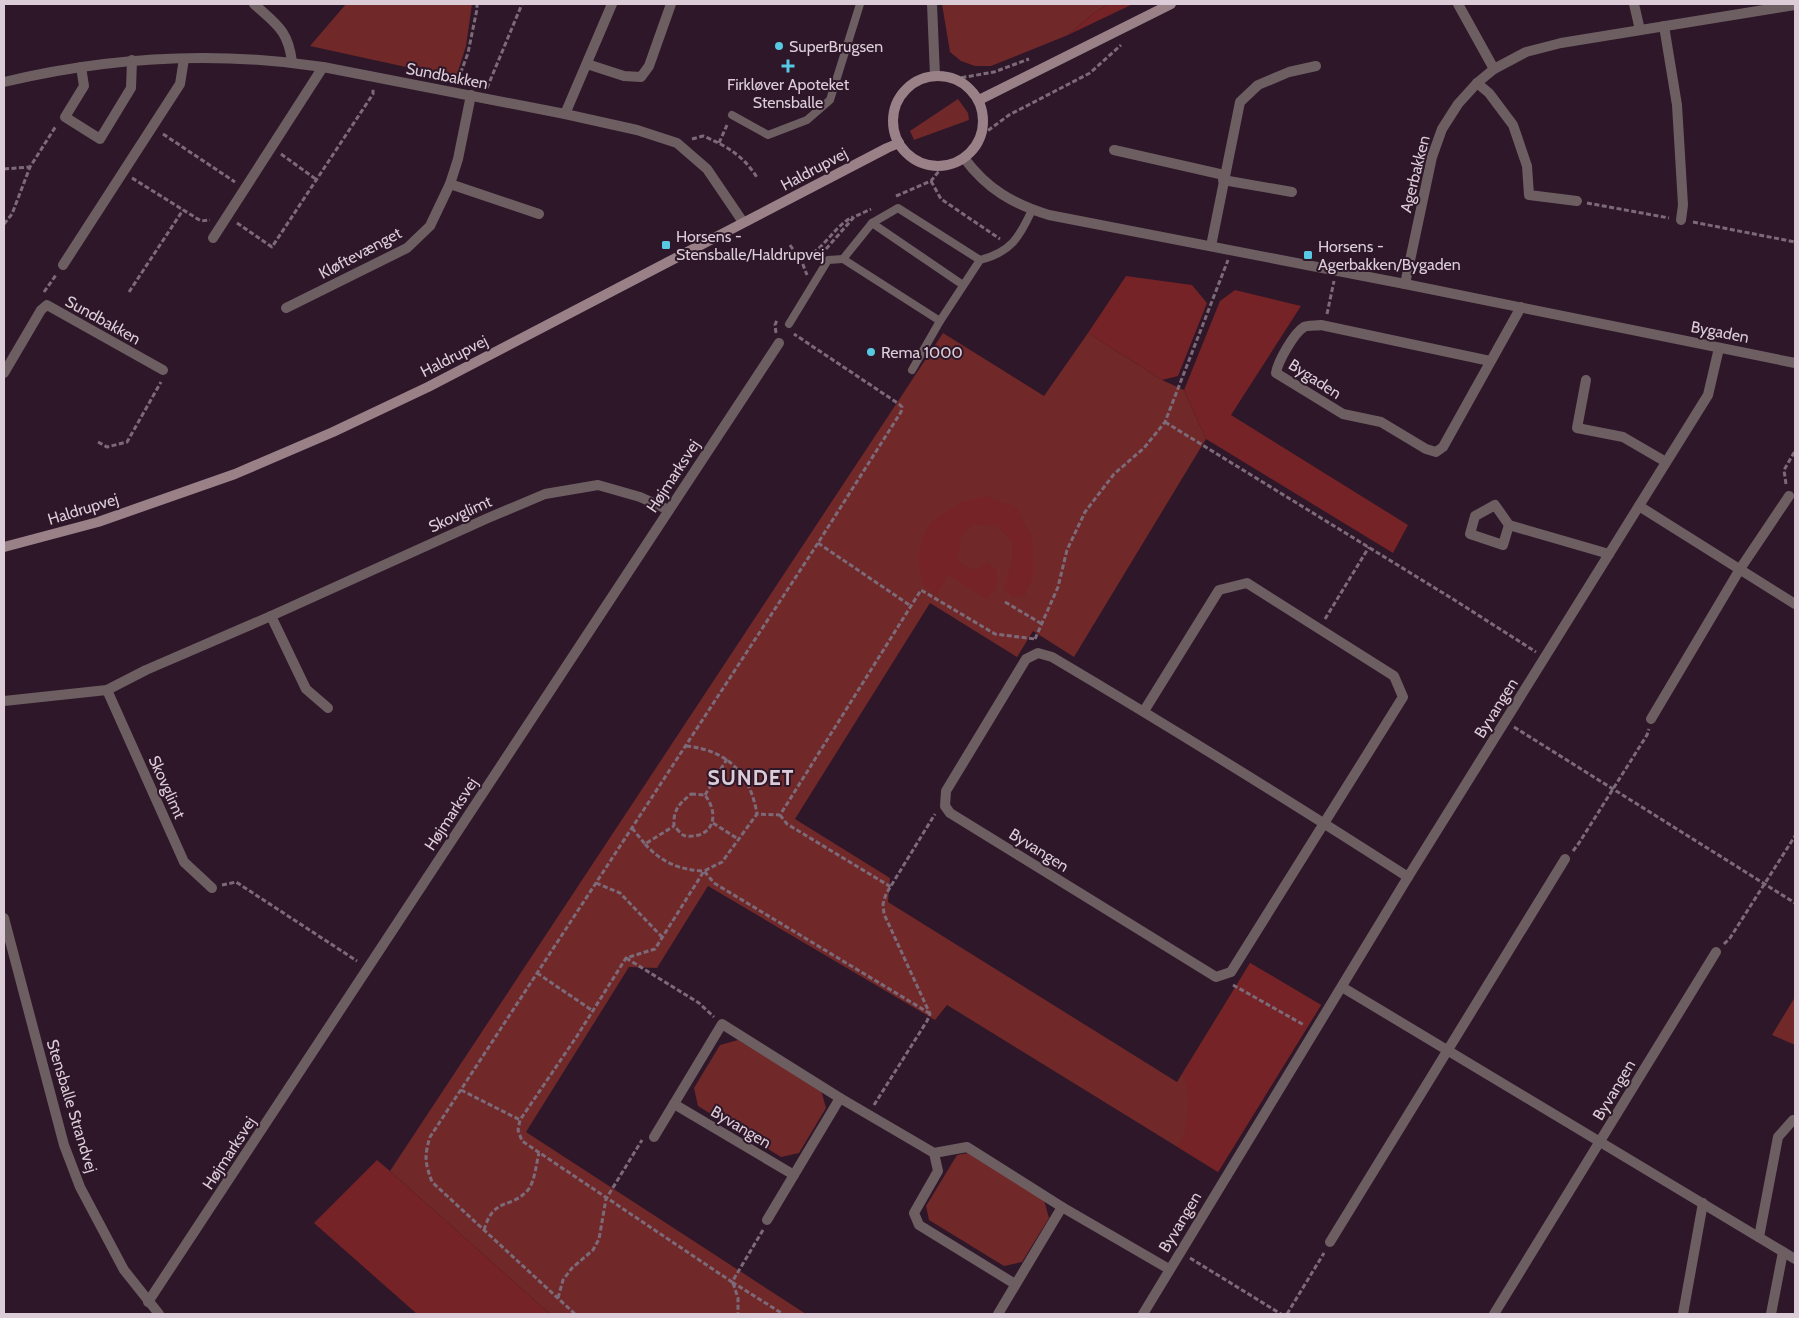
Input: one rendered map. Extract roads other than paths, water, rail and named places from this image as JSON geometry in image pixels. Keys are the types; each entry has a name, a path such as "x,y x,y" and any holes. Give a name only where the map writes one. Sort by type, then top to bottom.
{"main road":[{"path":"979,100 1171,4"},
{"path":"935,76 947,76 962,83 979,100 984,122 982,135 974,149 964,158 943,166 928,166 912,158 898,143 894,134 893,123 895,108 899,98 915,82 935,76"},
{"name":"Haldrupvej","path":"4,547 98,522 208,484 236,474 333,432 428,387 898,143"}],"street":[{"path":"254,4 283,30 290,45 292,62"},
{"path":"565,114 612,4"},
{"path":"587,64 624,76 641,77 649,66 671,4"},
{"path":"932,4 935,76"},
{"path":"1458,4 1494,70"},
{"path":"1634,4 1640,30"},
{"name":"Agerbakken","path":"1405,284 1432,157 1442,129 1458,104 1477,83 1494,70 1526,52 1561,43 1795,5"},
{"path":"1664,26 1677,106 1683,205 1680,220"},
{"name":"Sundbakken","path":"4,82 44,72 132,60 227,58 292,62 373,76 565,114 637,130 677,143 707,169 743,222"},
{"path":"63,265 180,84 184,59"},
{"path":"81,68 84,86 65,117 100,139 131,88 132,60"},
{"path":"1211,246 1240,102 1258,85 1289,72 1316,66"},
{"path":"213,238 323,67"},
{"path":"1477,83 1488,93 1513,125 1527,166 1529,194 1577,201"},
{"name":"Kløftevænget","path":"286,308 407,248 430,226 450,184 458,159 471,95"},
{"path":"1114,150 1292,192"},
{"name":"Bygaden","path":"964,158 971,168 995,191 1032,210 1795,363"},
{"path":"450,184 539,214"},
{"name":"Sundbakken","path":"4,373 40,310 46,305 163,370"},
{"name":"Bygaden","path":"1490,361 1324,326 1305,326 1298,333 1278,364 1276,372 1342,414 1381,422 1426,449 1436,452 1443,447 1520,307"},
{"name":"Højmarksvej","path":"148,1302 779,343"},
{"name":"Byvangen","path":"1143,1314 1408,877 1708,395 1719,348"},
{"path":"1586,380 1577,428 1622,437 1666,462"},
{"name":"Skovglimt","path":"4,701 107,690 146,670 545,494 598,485 640,497 669,510"},
{"path":"1651,719 1740,569 1789,496"},
{"path":"1639,506 1795,604"},
{"path":"1509,525 1609,554"},
{"path":"1323,822 1402,697 1394,676 1247,584 1219,590 1144,711 1408,877"},
{"path":"271,616 306,689 328,708"},
{"name":"Byvangen","path":"1144,711 1052,657 1038,653 1026,659 946,790 945,806 950,813 1216,977 1231,972 1323,822"},
{"name":"Skovglimt","path":"107,690 184,862 212,888"},
{"path":"1330,1242 1565,859"},
{"name":"Stensballe Strandvej","path":"4,918 64,1145 80,1187 124,1270 148,1302 160,1314"},
{"name":"Byvangen","path":"1494,1314 1716,952"},
{"name":"Byvangen","path":"1342,986 1795,1259"},
{"path":"654,1137 722,1024 840,1098 934,1153 938,1171 914,1213 919,1225 1015,1284"},
{"path":"766,1220 840,1098"},
{"name":"Byvangen","path":"674,1104 794,1175"},
{"path":"1759,1237 1778,1137 1794,1120"},
{"name":"Byvangen","path":"934,1153 967,1147 1062,1207 1169,1269"},
{"path":"1683,1314 1703,1203"},
{"path":"998,1314 1062,1207"},
{"path":"1771,1314 1783,1252"}],"lane":[{"path":"732,115 768,135 807,120 825,105 830,100 860,4"},
{"path":"843,259 872,223 898,208 980,260"},
{"path":"912,370 940,321 980,260 994,256 1011,246 1023,229 1032,210"},
{"path":"872,223 963,285"},
{"path":"787,327 828,260 843,259 940,321"}],"place":[{"name":"SuperBrugsen","path":"779,46"},
{"name":"Firkløver Apoteket Stensballe","path":"788,66"},
{"name":"Horsens - Stensballe/Haldrupvej","path":"666,245"},
{"name":"Horsens - Agerbakken/Bygaden","path":"1308,255"},
{"name":"Rema 1000","path":"871,352"}],"district":[{"name":"SUNDET","path":"751,777"}]}
